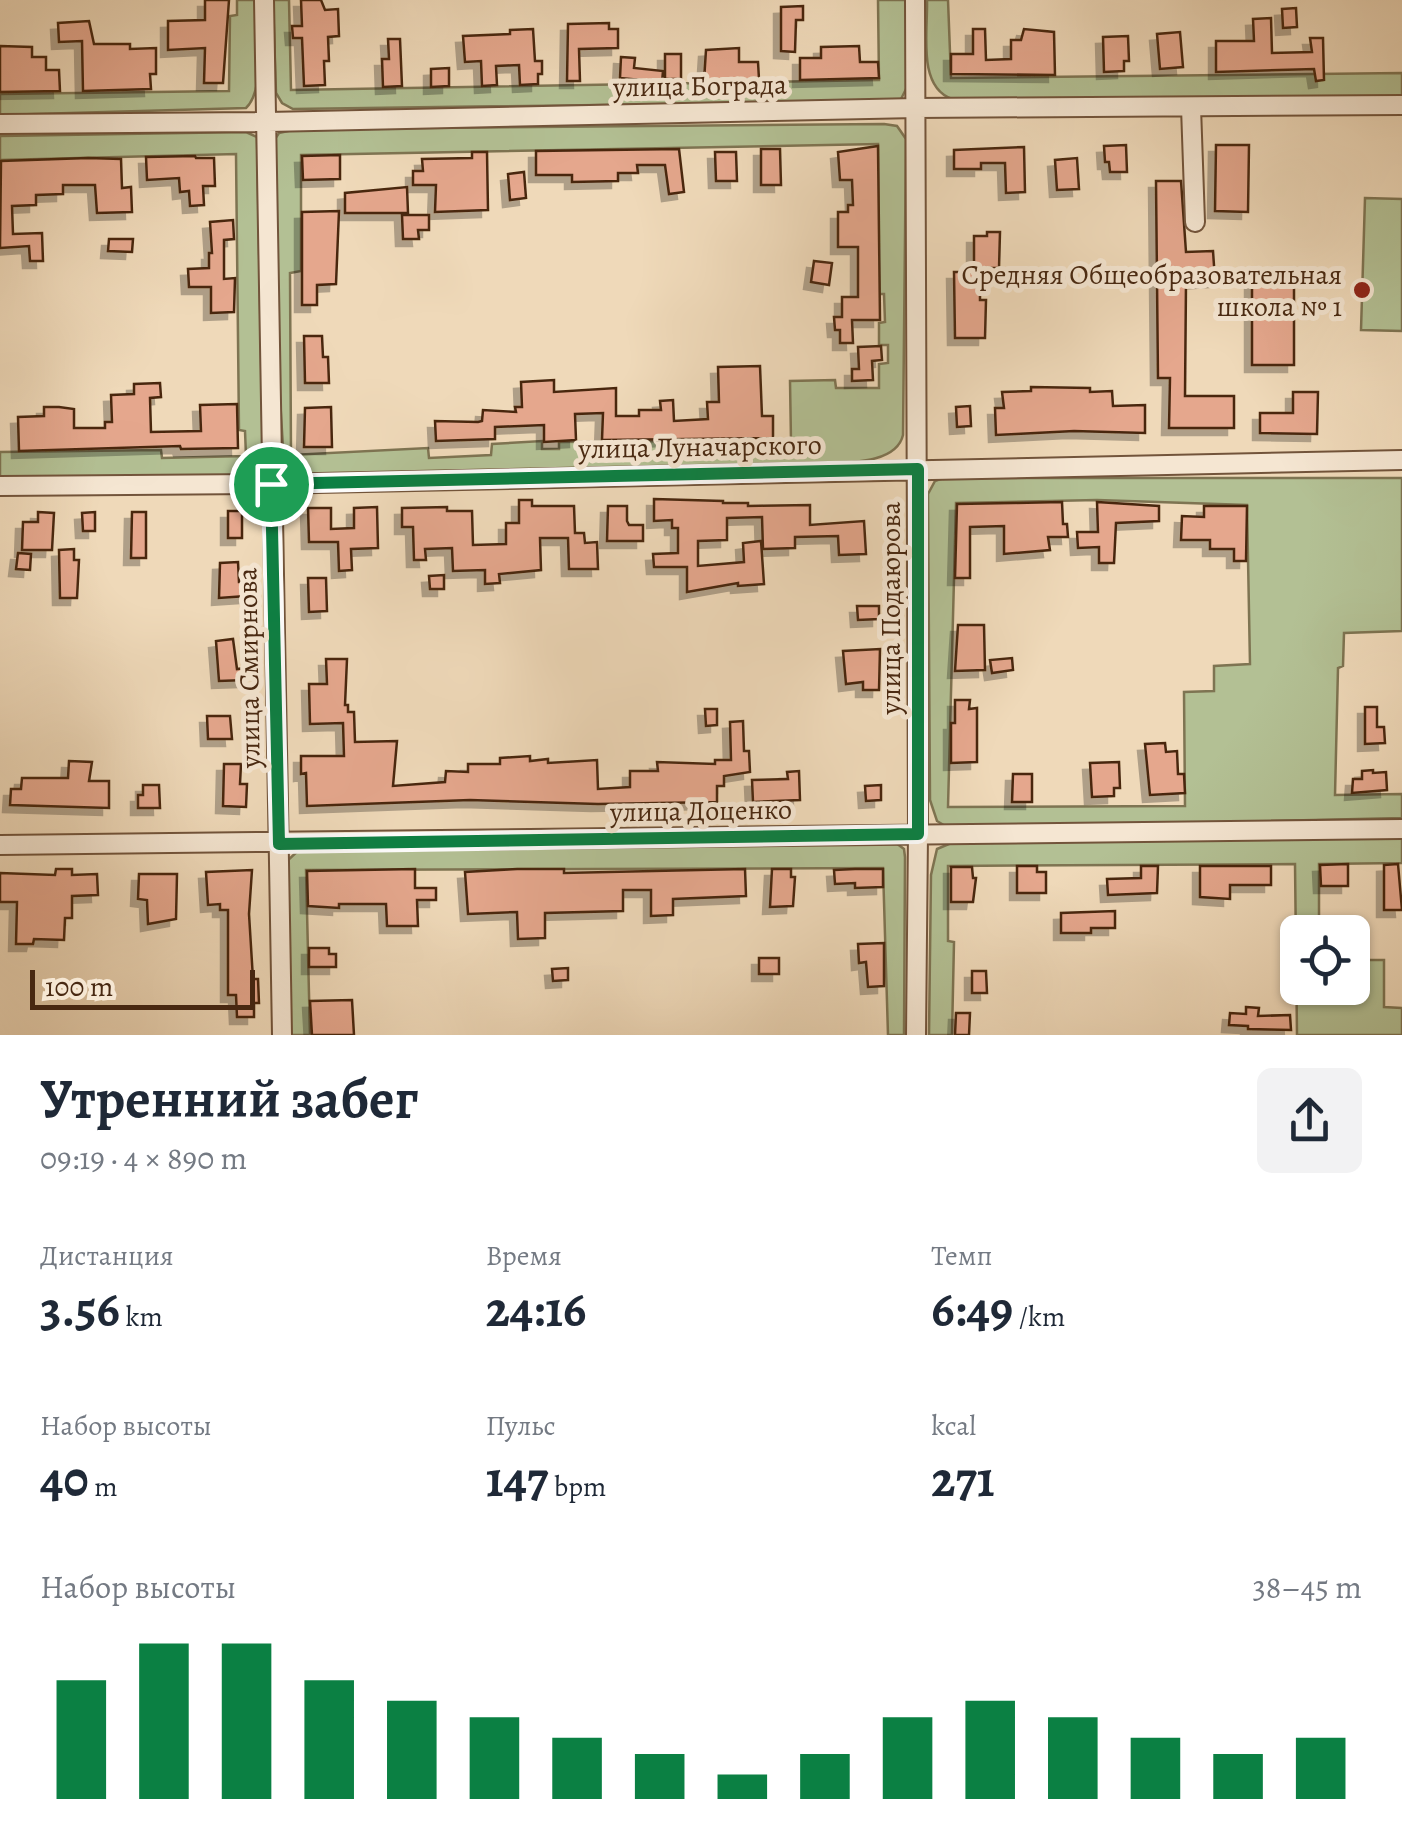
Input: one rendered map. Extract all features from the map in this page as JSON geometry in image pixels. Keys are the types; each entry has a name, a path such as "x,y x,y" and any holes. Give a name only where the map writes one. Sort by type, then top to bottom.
{"street":[{"name":"улица Смирнова","path":"264,0 282,1035"},
{"name":"улица Подаюрова","path":"914,0 918,469 916,1035"},
{"name":"улица Бограда","path":"0,124 1402,104"},
{"path":"1191,107 1195,222"},
{"name":"улица Луначарского","path":"0,486 271,484 1402,460"},
{"name":"улица Доценко","path":"0,845 1402,829"}],"green space":[{"path":"237,0 257,0 258,73 246,108 0,115 0,94 229,91 230,16 237,15"},
{"path":"273,0 289,0 291,90 879,80 878,0 906,0 907,87 901,99 893,101 293,109 282,103 276,93"},
{"path":"927,0 948,0 951,78 1402,73 1402,97 952,99 941,93 929,71"},
{"path":"897,126 906,139 903,435 898,445 866,461 814,465 294,476 284,464 277,349 275,139 279,133 297,129","holes":["878,144 879,294 884,294 885,322 879,323 879,345 888,345 888,363 879,364 879,388 836,388 835,380 790,381 791,441 703,441 702,452 687,452 687,441 559,442 559,449 542,449 542,441 492,444 491,455 429,458 428,448 291,455 290,273 301,271 301,155"]},
{"path":"246,132 257,137 263,464 260,473 253,478 0,480 0,452 161,450 162,458 246,456 245,431 239,430 236,154 0,160 0,136"},
{"path":"1365,198 1402,199 1402,331 1361,330"},
{"path":"1402,478 1402,631 1344,633 1343,666 1338,668 1335,795 1402,794 1402,818 962,828 947,827 937,821 930,800 928,494 935,481","holes":["1097,500 1247,505 1250,664 1214,666 1214,691 1184,692 1185,806 948,807 956,503"]},
{"path":"1402,837 1402,863 1319,864 1319,915 1296,915 1295,864 948,866 948,941 954,942 952,1035 929,1035 931,875 937,849 956,841"},
{"path":"896,843 904,849 905,857 904,1035 888,1035 883,868 306,870 310,1035 290,1035 287,861 300,849"},
{"path":"1370,960 1384,960 1384,1007 1402,1008 1402,1035 1297,1035 1297,1005 1370,1005"}],"building":[{"path":"205,0 229,0 223,83 204,83 205,48 168,50 168,21 205,20"},
{"path":"301,0 321,0 325,10 338,9 339,36 328,37 325,85 304,86 302,38 293,38 292,26 302,26"},
{"path":"803,6 803,20 796,20 795,52 781,51 781,7"},
{"path":"1296,8 1297,27 1283,28 1282,9"},
{"path":"1271,18 1272,53 1312,52 1310,38 1323,38 1324,80 1316,81 1314,69 1216,72 1216,41 1254,41 1253,19"},
{"path":"89,21 94,44 156,48 156,74 150,74 151,89 83,91 82,41 59,42 58,23"},
{"path":"609,23 609,29 618,29 618,48 579,49 580,81 567,81 568,24"},
{"path":"533,29 535,61 542,61 538,84 520,85 519,65 496,66 497,85 482,86 481,61 465,62 463,36"},
{"path":"973,29 985,29 986,60 1011,59 1011,40 1021,40 1024,29 1054,32 1055,75 951,74 951,54 973,54"},
{"path":"1180,32 1183,67 1160,69 1157,34"},
{"path":"1128,36 1129,61 1124,61 1124,71 1104,72 1103,37"},
{"path":"388,39 400,39 402,86 383,87 382,59 389,59"},
{"path":"0,46 32,47 32,57 46,57 46,70 59,70 60,91 0,92"},
{"path":"859,46 860,62 878,62 879,78 800,80 800,58 821,58 821,47"},
{"path":"739,48 739,62 758,62 759,79 704,81 706,50"},
{"path":"665,54 681,54 681,79 665,79"},
{"path":"621,57 635,58 634,68 663,71 662,82 620,78"},
{"path":"449,68 449,86 431,87 431,69"},
{"path":"1126,145 1127,172 1110,172 1104,146"},
{"path":"1216,145 1249,145 1248,212 1215,211"},
{"path":"878,146 880,320 852,320 853,343 840,343 834,317 842,317 842,297 858,297 858,247 838,247 838,212 848,212 848,205 853,205 852,180 840,180 838,152"},
{"path":"1024,147 1025,192 1006,193 1005,163 981,163 981,169 954,169 954,150"},
{"path":"679,149 684,192 669,194 665,165 637,165 638,173 618,173 618,181 572,182 572,175 536,175 536,151"},
{"path":"761,149 780,149 781,185 761,185"},
{"path":"472,152 487,152 488,210 435,212 436,185 413,185 413,171 423,171 422,159 472,158"},
{"path":"715,152 736,152 737,181 716,181"},
{"path":"340,155 340,179 303,180 302,156"},
{"path":"146,157 214,158 215,186 203,186 204,205 190,206 189,191 180,192 179,178 147,180"},
{"path":"1077,158 1079,189 1057,190 1055,160"},
{"path":"121,159 122,188 131,187 132,212 97,213 95,185 63,185 63,194 36,195 36,205 12,206 13,234 42,233 43,261 30,261 29,246 0,248 1,161"},
{"path":"524,172 526,198 510,200 508,174"},
{"path":"1156,181 1181,181 1186,252 1213,251 1215,280 1186,282 1185,396 1234,396 1234,428 1169,428 1170,378 1158,378"},
{"path":"407,187 408,213 345,213 345,193"},
{"path":"339,211 336,284 317,285 317,305 302,305 302,212"},
{"path":"402,215 429,215 429,230 418,230 419,239 403,239"},
{"path":"233,220 234,239 224,240 224,279 235,278 234,312 211,313 211,287 189,287 188,269 209,268 210,222"},
{"path":"987,232 1000,232 999,268 974,268 974,236 987,236"},
{"path":"109,239 133,239 132,252 108,251"},
{"path":"814,261 832,263 829,285 811,282"},
{"path":"954,272 980,272 980,300 986,300 985,338 955,338"},
{"path":"1252,281 1294,281 1294,365 1252,365"},
{"path":"304,336 322,336 329,383 305,383"},
{"path":"881,346 882,360 872,361 873,380 852,381 852,369 859,369 858,347"},
{"path":"760,366 762,416 773,416 773,438 602,440 603,413 575,414 576,440 544,442 544,425 495,427 495,439 436,441 435,421 478,422 482,421 483,410 516,412 515,407 522,407 521,382 554,380 554,392 616,388 616,416 639,416 639,410 661,410 660,401 673,400 674,421 708,419 707,402 719,402 718,367"},
{"path":"160,383 161,397 150,398 151,432 201,431 200,405 237,404 238,448 19,451 18,417 44,416 44,407 59,407 74,409 74,428 105,428 105,422 112,422 111,395 134,394 134,384"},
{"path":"1031,387 1112,391 1113,406 1145,405 1145,433 996,435 995,408 1004,408 1002,392 1031,391"},
{"path":"1293,392 1318,392 1317,434 1260,433 1260,413 1293,413"},
{"path":"970,406 971,426 957,427 956,407"},
{"path":"331,407 332,447 304,447 305,408"},
{"path":"654,499 723,501 748,506 810,505 810,525 864,521 866,554 839,555 838,536 795,537 795,548 763,549 762,517 727,518 727,540 698,541 698,566 744,562 743,543 761,541 764,584 738,583 687,592 687,567 654,567 653,554 678,553 678,528 672,528 672,520 654,521"},
{"path":"519,500 532,500 532,506 574,506 575,533 584,533 585,543 597,542 598,569 569,569 568,538 540,538 541,570 499,574 500,583 485,584 485,570 453,571 452,548 425,549 426,560 414,560 413,527 402,527 402,508 472,511 473,545 506,544 506,523 519,523"},
{"path":"1062,502 1068,537 1048,537 1050,550 1004,554 1004,526 970,527 970,578 955,578 957,504"},
{"path":"1097,502 1159,506 1159,521 1116,523 1114,563 1099,563 1099,547 1078,548 1077,532 1098,532"},
{"path":"608,506 627,506 629,525 643,525 643,541 607,541"},
{"path":"1204,506 1247,506 1246,561 1234,561 1234,549 1210,549 1210,540 1181,540 1182,516 1204,517"},
{"path":"377,507 378,548 351,549 352,570 339,571 338,542 309,542 308,508 331,508 331,529 354,528 354,508"},
{"path":"228,511 242,511 242,538 228,538"},
{"path":"38,512 54,513 52,550 22,550 23,522 38,522"},
{"path":"95,512 95,531 83,531 82,513"},
{"path":"132,512 146,512 146,558 131,558"},
{"path":"74,549 74,560 79,560 77,598 60,598 59,550"},
{"path":"18,553 31,554 30,570 16,569"},
{"path":"238,562 239,582 245,582 246,596 219,598 220,563"},
{"path":"444,575 444,589 430,589 429,576"},
{"path":"308,578 326,578 327,611 309,612"},
{"path":"857,606 879,606 879,619 858,620"},
{"path":"958,625 984,625 985,670 955,671"},
{"path":"233,639 237,669 246,668 246,680 219,681 216,641"},
{"path":"880,649 879,690 863,690 863,682 846,684 843,651"},
{"path":"1012,658 1013,670 992,673 990,660"},
{"path":"326,659 347,659 345,705 348,712 354,712 355,742 397,741 393,786 445,782 446,771 468,772 468,764 500,764 500,758 530,756 530,761 548,759 548,763 597,760 598,789 630,787 630,771 658,771 657,762 715,764 715,760 731,760 730,722 743,721 744,751 749,751 750,772 724,776 724,786 717,786 717,802 470,800 307,806 301,756 344,756 343,723 310,724 309,684 327,684"},
{"path":"955,700 970,700 969,709 977,708 977,762 951,763"},
{"path":"1365,707 1377,707 1377,727 1384,727 1385,743 1365,744"},
{"path":"705,709 717,709 717,725 706,726"},
{"path":"207,716 230,716 232,739 208,739"},
{"path":"1165,743 1166,752 1177,751 1178,774 1184,774 1185,793 1150,795 1145,744"},
{"path":"69,761 92,762 89,781 109,781 109,808 10,805 11,789 21,789 22,778 68,778"},
{"path":"1119,762 1120,788 1114,788 1114,796 1092,797 1090,763"},
{"path":"224,764 241,764 240,784 247,784 246,807 223,806"},
{"path":"799,771 800,800 753,802 752,780 788,779 787,772"},
{"path":"1362,771 1386,772 1387,790 1352,793 1353,779 1362,779"},
{"path":"1013,774 1032,774 1032,802 1012,802"},
{"path":"143,785 159,785 160,808 138,808"},
{"path":"881,785 881,800 866,801 865,786"},
{"path":"1348,864 1348,886 1321,886 1320,865"},
{"path":"1398,864 1402,910 1384,910 1384,865"},
{"path":"1017,866 1037,866 1037,872 1046,872 1046,893 1017,893"},
{"path":"1141,866 1158,866 1157,893 1108,895 1107,879 1141,878"},
{"path":"1200,866 1271,866 1271,885 1230,885 1230,899 1200,897"},
{"path":"951,867 972,867 976,878 973,902 951,902"},
{"path":"56,869 72,869 72,875 97,874 98,895 72,896 72,918 65,918 64,940 34,939 33,944 16,944 17,902 0,902 0,873 55,875"},
{"path":"415,869 415,888 436,888 436,900 417,900 418,926 387,926 386,904 308,906 307,871"},
{"path":"564,869 564,873 745,869 746,896 673,899 673,915 651,916 651,890 623,890 623,911 545,913 545,938 518,939 517,912 468,914 465,872"},
{"path":"772,869 791,869 791,877 795,877 793,906 770,907"},
{"path":"883,869 883,887 835,884 834,870"},
{"path":"252,870 249,914 253,979 258,979 259,1003 254,1003 254,1017 237,1017 236,995 228,995 228,910 220,910 220,904 208,905 206,872"},
{"path":"139,874 177,874 176,919 148,924 147,900 138,899"},
{"path":"1115,911 1115,928 1061,933 1061,913"},
{"path":"884,943 884,986 868,987 866,962 859,963 858,944"},
{"path":"309,948 329,948 329,954 336,954 336,967 309,967"},
{"path":"759,958 779,958 779,974 759,974"},
{"path":"568,968 568,980 553,981 552,969"},
{"path":"972,971 986,971 987,993 972,993"},
{"path":"352,1000 354,1035 312,1035 310,1001"},
{"path":"1246,1007 1259,1008 1258,1016 1290,1015 1291,1030 1229,1025 1230,1013 1246,1014"},
{"path":"956,1013 970,1013 969,1035 955,1035"}],"place":[{"name":"Средняя Общеобразовательная школа № 1","path":"1362,290"}],"route":[{"path":"918,469 918,834 279,844 271,484 918,469"}]}
